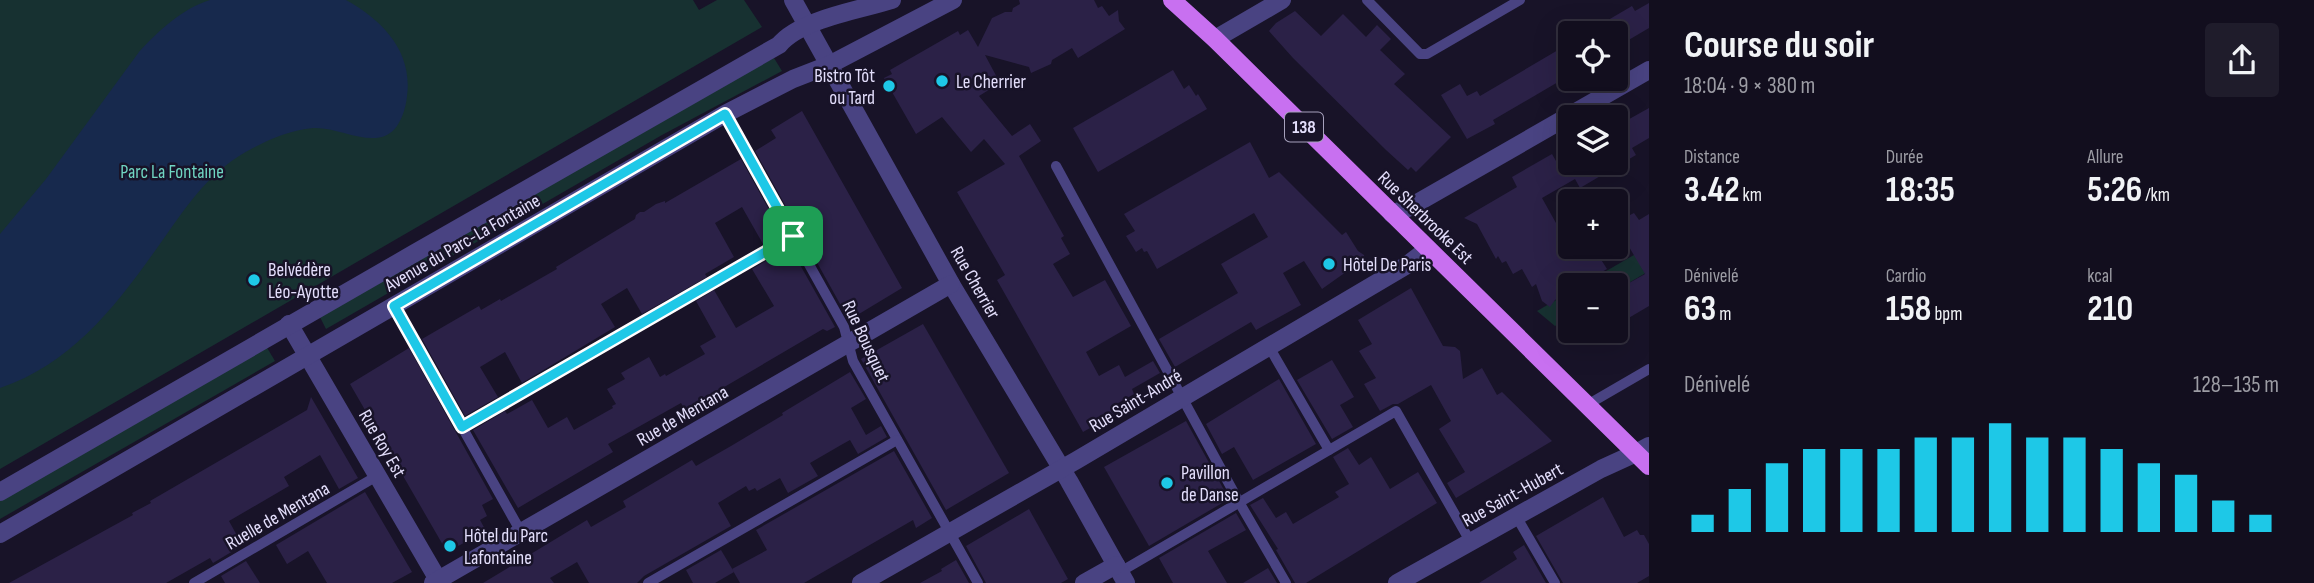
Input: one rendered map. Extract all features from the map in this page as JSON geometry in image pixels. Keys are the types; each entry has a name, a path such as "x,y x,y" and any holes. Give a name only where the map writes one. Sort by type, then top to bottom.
{"main road":[{"name":"Rue Sherbrooke Est","path":"1172,0 1216,39 1587,405 1642,450 1649,466"}],"street":[{"name":"Rue Cherrier","path":"793,0 951,284 1121,573"},
{"name":"Avenue du Parc-La Fontaine","path":"0,492 779,45 788,34 806,25 892,0"},
{"name":"Avenue du Parc-La Fontaine","path":"0,534 725,114 793,79 829,65 953,0"},
{"path":"1216,39 1282,0"},
{"path":"1392,214 1414,205 1649,70"},
{"name":"Rue Saint-André","path":"861,583 1061,469 1407,265 1428,249"},
{"name":"Rue de Mentana","path":"437,582 951,284"},
{"name":"Rue Roy Est","path":"289,324 437,582"},
{"name":"Rue Saint-Hubert","path":"1397,583 1601,469 1642,450"},
{"path":"1084,583 1121,573"}],"lane":[{"path":"1367,0 1420,54 1427,54 1520,0"},
{"name":"Rue Bousquet","path":"725,114 844,327 853,360 978,583"},
{"path":"1056,166 1286,583"},
{"path":"462,427 793,236"},
{"path":"394,306 521,532"},
{"path":"1268,345 1329,450"},
{"path":"1587,405 1649,369"},
{"path":"1121,573 1396,411 1470,541"},
{"path":"648,583 897,440"},
{"name":"Ruelle de Mentana","path":"194,583 377,476"},
{"path":"1516,516 1555,583"}],"green space":[{"name":"Parc La Fontaine","path":"0,0 693,0 699,10 717,0 744,0 762,27 0,469"},
{"path":"774,58 782,71 662,135 326,329 320,317"},
{"path":"1646,248 1649,271 1628,283 1628,273 1603,273 1628,259"},
{"path":"1558,299 1558,324 1555,326 1537,311"},
{"path":"266,346 275,361 0,519 0,501"}],"water":[{"path":"210,0 346,0 359,8 383,27 400,51 405,65 407,96 399,123 389,134 369,138 324,128 297,131 267,141 224,166 202,188 129,286 93,328 50,363 0,388 0,234 46,179 139,52 172,21"}],"building":[{"path":"1019,0 1094,0 1098,8 1102,6 1109,16 1118,10 1119,21 1125,29 1078,58 1072,48 1052,60 1051,64 1031,73 1029,67 985,55 1000,83 979,96 1012,136 1030,124 1041,141 1019,156 1064,236 1061,238 1070,254 1053,264 1073,297 1105,280 1131,326 1086,352 1099,376 1119,365 1125,377 1153,361 1160,373 1132,389 1134,394 1113,406 1117,413 1083,432 997,280 1005,275 957,192 1005,164 984,139 971,152 942,117 916,134 884,78 892,74 890,70 958,31 960,35 968,30 978,47 992,18 1012,12 1013,8 1020,4"},
{"path":"1649,3 1649,28 1628,40 1628,21 1606,21 1632,6 1635,11"},
{"path":"1295,11 1321,36 1343,14 1366,37 1377,25 1391,39 1380,50 1405,74 1394,84 1451,137 1416,172 1411,167 1408,170 1386,150 1269,31"},
{"path":"1558,50 1558,82 1493,120 1495,124 1467,139 1441,95 1460,84 1467,96 1477,91 1480,96"},
{"path":"1173,70 1184,89 1189,85 1207,109 1098,172 1073,128"},
{"path":"1649,108 1649,138 1632,148 1636,155 1628,160 1628,120"},
{"path":"802,111 902,288 849,320 755,151 776,138 771,130"},
{"path":"1250,142 1269,178 1279,172 1342,235 1346,232 1358,251 1364,255 1365,261 1362,267 1353,267 1322,289 1304,261 1283,273 1301,305 1256,330 1251,322 1175,367 1159,339 1238,293 1221,264 1268,237 1254,213 1157,269 1147,251 1144,252 1142,248 1136,252 1126,236 1135,231 1124,214"},
{"path":"1552,154 1556,161 1558,160 1558,175 1602,175 1580,188 1575,179 1542,198 1556,223 1558,222 1558,259 1601,259 1607,269 1600,273 1558,273 1558,298 1550,307 1542,301 1536,284 1532,287 1522,269 1513,274 1506,261 1502,263 1498,256 1496,259 1477,224 1464,218 1517,187 1512,177"},
{"path":"741,159 782,233 763,244 742,207 715,223 734,257 705,274 707,277 642,314 627,288 601,304 615,327 522,383 505,352 480,367 498,397 465,416 422,339 479,306 481,310 500,299 501,301 557,269 556,267 635,219 640,212 656,204 665,203"},
{"path":"1634,213 1639,220 1649,214 1649,306 1628,318 1628,284 1645,274 1628,245 1628,216"},
{"path":"790,247 835,327 827,331 823,329 685,410 681,403 608,444 613,452 518,508 473,430 505,411 507,414 532,400 548,428 567,417 574,430 613,408 616,404 607,389 625,379 621,373 649,357 660,377 665,374 666,376 705,354 700,346 716,337 696,301 714,290 736,328 774,306 752,269"},
{"path":"1411,288 1443,346 1455,347 1460,351 1463,379 1482,368 1497,395 1502,392 1552,441 1456,498 1447,483 1465,472 1439,429 1451,421 1431,385 1380,411 1364,384 1376,378 1359,351 1372,344 1358,320"},
{"path":"923,324 1009,473 946,510 861,359"},
{"path":"409,348 493,499 482,505 487,516 480,520 486,531 447,552 350,384"},
{"path":"1332,360 1354,397 1340,405 1353,427 1332,439 1297,380"},
{"path":"850,372 866,399 851,408 866,435 881,426 887,437 858,454 850,440 841,445 810,463 818,476 788,493 780,478 757,491 755,488 749,491 746,486 718,503 731,526 644,576 637,583 589,583 577,562 550,578 554,583 483,583 587,520 591,527 626,507 623,501 692,460 696,466"},
{"path":"1279,379 1316,444 1253,480 1234,447 1222,454 1206,424"},
{"path":"311,397 358,478 339,489 320,455 284,477 289,486 229,521 240,541 236,544 238,548 213,563 210,558 166,583 9,583 133,515 132,513 151,503 150,501 307,410"},
{"name":"Pavillon de Danse","path":"1186,421 1229,499 1149,546 1104,467"},
{"path":"1348,448 1359,465 1371,457 1390,489 1418,472 1437,503 1306,583 1295,583 1276,550 1278,549 1250,505 1263,498 1276,518 1286,512 1293,524 1339,497 1335,492 1349,484 1333,457"},
{"path":"894,451 932,518 916,528 913,520 804,583 740,583 732,569 767,550 756,530"},
{"path":"365,492 412,572 392,583 327,583 308,551 287,564 276,545"},
{"path":"1603,497 1624,537 1637,530 1640,535 1644,535 1649,544 1649,576 1637,583 1563,583 1536,536"},
{"path":"1029,509 1068,579 1061,583 986,583 966,546"},
{"path":"1236,513 1246,530 1208,551 1227,583 1173,583 1159,558"},
{"path":"1524,545 1546,583 1479,583 1517,559 1513,552"},
{"path":"721,550 734,572 715,583 693,583 686,570"},
{"path":"956,560 969,583 920,583 942,571 941,569"},
{"path":"246,561 260,583 225,583 221,576"},
{"path":"1268,568 1277,583 1243,583"}],"place":[{"name":"Le Cherrier","path":"942,81"},
{"name":"Bistro Tôt ou Tard","path":"889,86"},
{"name":"Hôtel De Paris","path":"1329,264"},
{"name":"Belvédère Léo-Ayotte","path":"254,280"},
{"name":"Pavillon de Danse","path":"1167,483"},
{"name":"Hôtel du Parc Lafontaine","path":"450,546"}],"route":[{"path":"725,114 793,236 462,427 394,306 725,114"}]}
